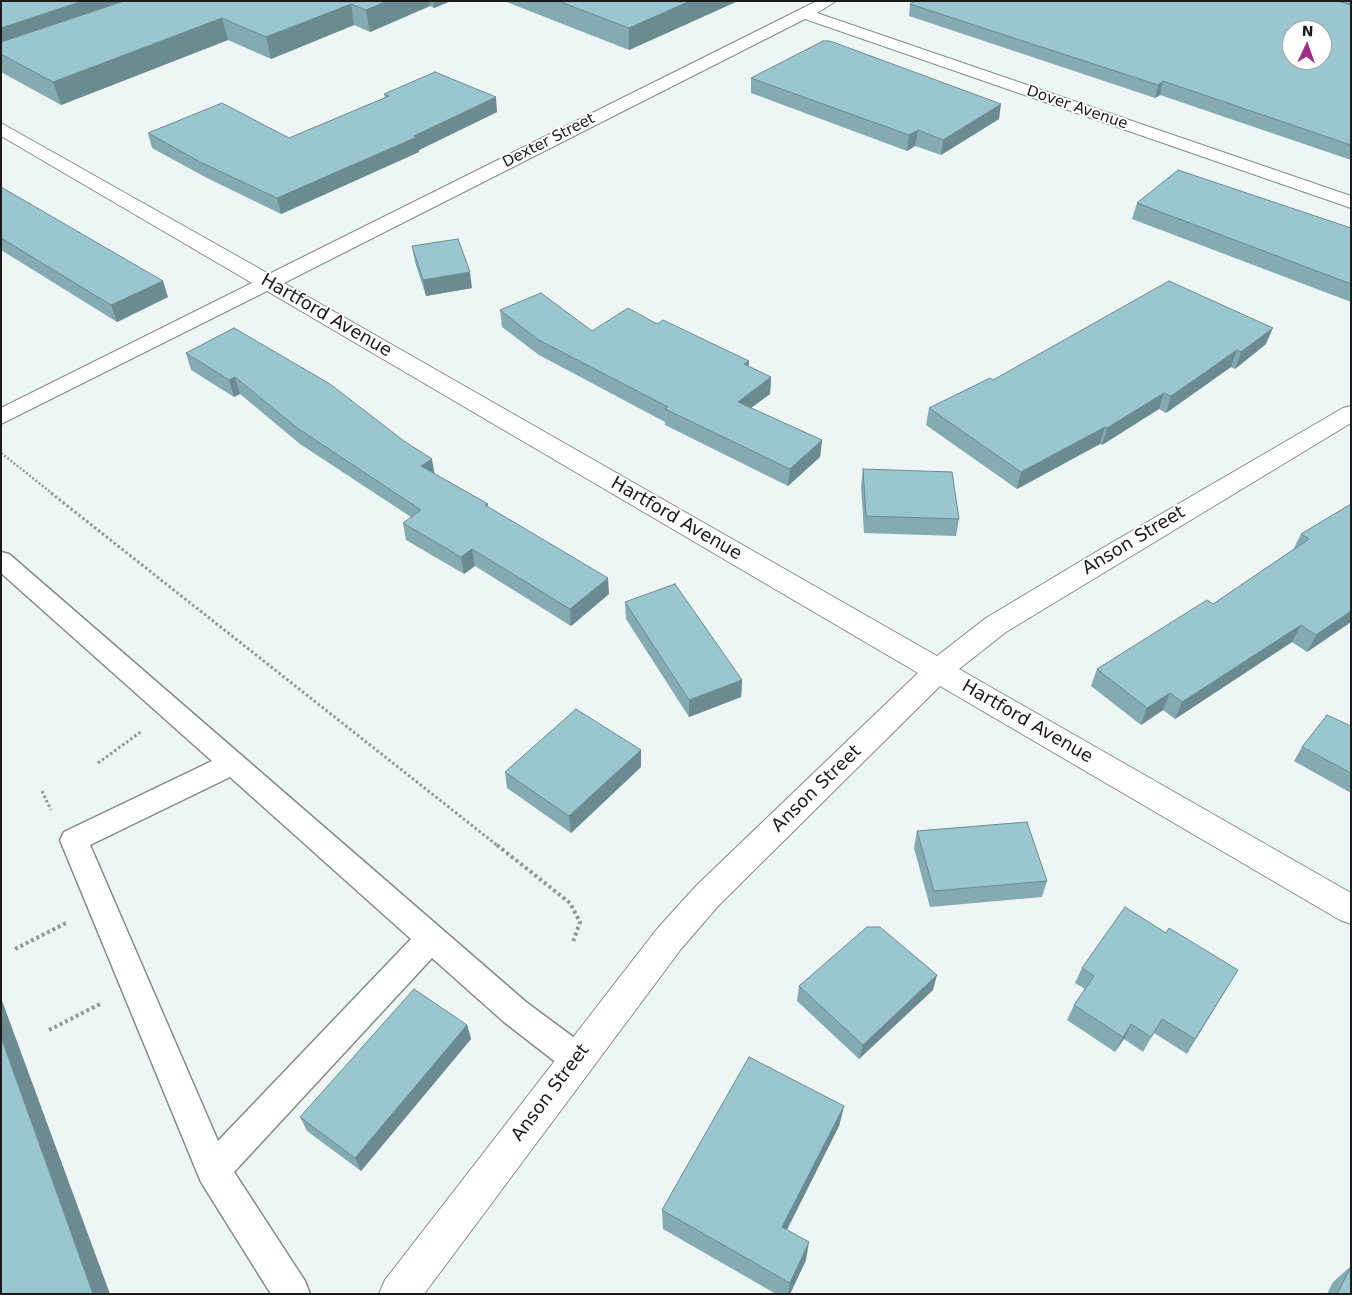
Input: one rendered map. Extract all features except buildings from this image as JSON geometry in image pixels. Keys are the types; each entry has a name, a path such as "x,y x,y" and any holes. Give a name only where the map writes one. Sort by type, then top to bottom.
{"street":[{"name":"Dexter Street","path":"1,417 829,1"},
{"name":"Dover Avenue","path":"804,14 1351,202"},
{"name":"Hartford Avenue","path":"1,128 1351,910"},
{"name":"Anson Street","path":"399,1294 669,938 708,895 937,671 996,625 1110,555 1351,413"}],"lane":[{"path":"1,560 515,1012 577,1060"},
{"path":"232,763 74,840 213,1170 292,1294"},
{"path":"213,1170 431,938"}],"path":[{"path":"1,453 570,903 580,922 573,942"},
{"path":"98,763 172,710"},
{"path":"15,949 101,905"},
{"path":"49,1030 134,986"}]}
